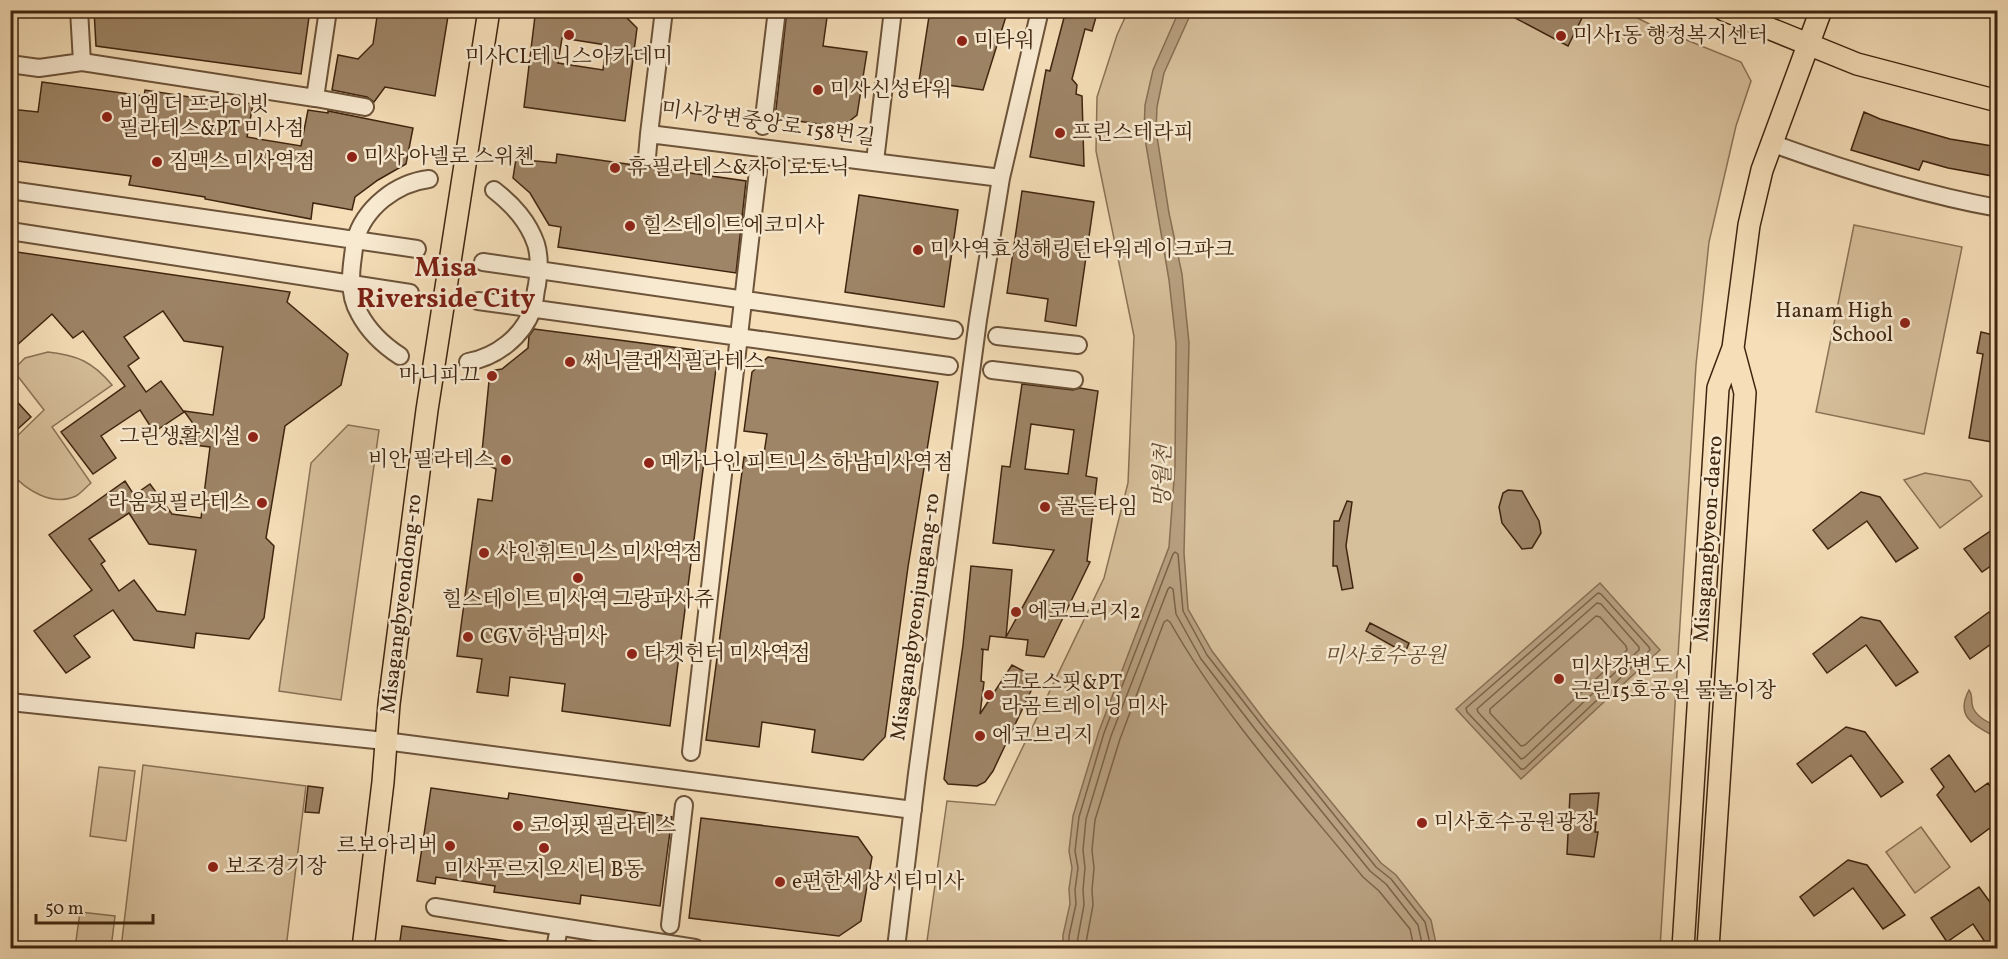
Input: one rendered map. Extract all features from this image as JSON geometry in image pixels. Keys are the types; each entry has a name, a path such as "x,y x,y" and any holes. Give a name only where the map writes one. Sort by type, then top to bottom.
{"main road":[{"name":"Misagangbyeondong-ro","path":"363,948 383,782 385,741 427,410 489,10"},
{"path":"1724,10 1857,64 1998,101"},
{"name":"Misagangbyeon-daero","path":"1683,948 1718,388 1733,348 1749,225 1761,170 1821,10"},
{"name":"Misagangbyeon-daero","path":"1708,948 1745,393 1733,348"}],"street":[{"path":"79,10 82,62"},
{"path":"315,98 328,10"},
{"name":"미사강변중앙로 158번길","path":"664,10 649,134 1001,178"},
{"path":"763,126 777,10"},
{"path":"875,161 892,10"},
{"name":"Misagangbyeonjungang-ro","path":"896,948 976,338 1001,178 1040,10"},
{"path":"10,64 39,68 82,62 365,107"},
{"path":"647,157 649,134"},
{"path":"1771,143 1863,175 1934,195 1998,208"},
{"path":"691,752 758,171"},
{"path":"400,356 372,333 357,312 350,283 356,240 367,215 388,194 414,181 429,179"},
{"path":"10,189 417,249"},
{"path":"468,362 485,359 505,347 520,330 532,309 539,271 536,245 522,215 494,190"},
{"path":"10,231 410,292"},
{"path":"483,262 954,330"},
{"path":"478,301 949,366"},
{"path":"997,336 1078,345"},
{"path":"992,370 1074,380"},
{"path":"10,702 385,741 913,810"},
{"path":"670,925 684,805"},
{"path":"435,908 695,948"},
{"path":"555,948 559,928"}],"green space":[{"name":"미사호수공원","path":"1128,11 1624,11 1657,28 1741,62 1751,81 1736,126 1709,242 1696,365 1660,948 926,948 947,801 995,805 1104,578 1128,483 1134,336 1096,151 1097,97 1117,35"},
{"path":"1854,225 1962,247 1924,434 1816,412"},
{"path":"48,352 68,355 84,361 112,385 52,427 91,483 76,496 67,499 40,495 11,473 11,442 44,410 13,370 25,358"},
{"path":"348,425 379,430 341,700 279,691 311,463"},
{"path":"1925,473 1970,481 1982,496 1940,528 1904,480"},
{"name":"보조경기장","path":"143,765 306,786 286,948 121,948"},
{"path":"99,767 135,771 126,841 90,836"},
{"path":"1921,827 1950,867 1915,893 1886,852"},
{"path":"80,912 115,916 111,948 75,948"}],"water":[{"path":"1179,11 1192,11 1164,73 1157,107 1156,130 1169,213 1182,274 1189,343 1184,553 1188,609 1212,651 1265,721 1381,863 1396,875 1431,920 1437,948 1063,948 1063,935 1070,904 1069,889 1072,868 1069,851 1073,816 1099,731 1169,547 1175,466 1176,343 1169,280 1144,133 1145,105 1153,70"},
{"name":"미사강변도시 근린15호공원 물놀이장","path":"1600,583 1660,650 1521,779 1456,709"},
{"path":"1969,690 1975,712 1997,726 1997,738 1969,720 1964,708"}],"building":[{"path":"94,10 310,10 301,74 96,46"},
{"path":"378,10 449,10 435,96 385,87 374,102 367,97 332,90 338,55 358,59 373,44"},
{"path":"541,10 589,10 624,15 637,28 625,121 524,107 535,16","holes":["562,38 606,45 603,70 558,63"]},
{"name":"미사신성타워","path":"787,10 828,10 823,46 867,52 857,115 842,127 775,118"},
{"name":"미타워","path":"930,10 1008,10 983,90 919,81"},
{"path":"1066,10 1098,10 1092,31 1085,29 1072,79 1077,85 1076,94 1082,96 1084,166 1030,157 1046,70 1050,71"},
{"name":"미사1동 행정복지센터","path":"1500,10 1586,10 1568,46"},
{"path":"42,82 144,96 145,90 222,102 223,99 253,104 247,137 301,146 308,110 328,113 328,111 413,128 406,164 355,197 352,210 313,203 311,219 205,199 205,197 129,185 131,176 10,160 10,109 38,112"},
{"path":"1864,112 1880,119 1950,139 1998,147 1998,177 1923,161 1919,170 1851,150"},
{"path":"557,154 746,181 736,273 558,247 561,227 549,225 530,193 513,178 516,159 556,163"},
{"path":"1022,191 1094,202 1076,326 1045,321 1048,299 1007,293"},
{"name":"미사역효성해링턴타워레이크파크","path":"859,195 958,210 944,307 845,292"},
{"path":"10,251 290,292 287,302 348,354 341,385 285,426 266,538 274,546 264,618 249,639 196,633 194,648 134,640 113,610 74,636 90,657 66,673 34,631 92,590 49,535 125,481 134,495 150,484 172,514 201,518 210,447 177,443 197,429 184,411 213,415 223,347 184,341 163,311 124,337 139,358 128,366 146,392 161,381 184,412 154,432 140,410 101,436 116,458 93,474 61,432 125,386 83,331 73,338 52,314 16,346 10,340 10,315 18,309 10,300","holes":["129,513 149,544 196,550 185,615 157,611 134,580 119,591 101,564 105,561 89,539"]},
{"name":"힐스테이트 미사역 그랑파사쥬","path":"534,329 718,353 670,726 562,711 565,684 510,677 508,696 477,692 482,659 457,656 478,499 492,501 496,469 481,462 490,371 502,369 528,348 529,336"},
{"path":"1981,332 1998,336 1998,443 1969,438 1983,354 1977,353"},
{"path":"768,357 938,382 908,567 885,737 863,760 812,752 815,730 762,722 759,747 706,740 744,457 763,460 767,434 744,431 752,372"},
{"path":"1022,384 1098,391 1086,476 1097,478 1087,561 1090,562 1044,657 1026,655 1028,640 990,636 988,650 981,649 983,650 981,681 984,682 980,714 1012,665 1037,678 993,771 985,782 977,786 948,784 944,779 963,645 971,566 1012,570 1006,637 1054,550 993,543 1002,466 1010,467","holes":["1031,424 1074,430 1068,474 1025,469"]},
{"path":"10,394 31,417 10,436"},
{"path":"1508,490 1522,491 1539,521 1541,533 1532,548 1522,549 1502,523 1499,507 1503,493"},
{"path":"1861,492 1880,497 1918,548 1896,562 1867,521 1828,549 1813,530"},
{"path":"1347,501 1352,502 1346,546 1353,588 1342,590 1337,566 1333,566 1334,521 1339,521"},
{"path":"1998,526 1998,561 1982,572 1964,549"},
{"path":"1989,612 1998,624 1998,639 1970,659 1955,637"},
{"path":"1861,617 1880,621 1918,672 1896,686 1866,645 1827,673 1813,654"},
{"path":"1370,623 1409,643 1405,653 1366,631"},
{"path":"1846,727 1865,732 1903,782 1881,797 1851,755 1812,783 1797,764"},
{"path":"1949,755 1975,792 1988,783 1998,798 1998,822 1971,842 1937,795 1944,787 1931,769"},
{"path":"308,786 323,788 319,813 305,812"},
{"path":"431,788 508,799 509,793 672,817 660,906 581,895 580,904 494,892 495,886 436,877 435,884 417,881"},
{"path":"1599,793 1595,832 1598,832 1594,857 1567,854 1570,794"},
{"name":"e편한세상시티미사","path":"701,818 858,837 872,857 861,921 839,936 689,918"},
{"path":"1848,860 1867,865 1905,915 1883,929 1853,888 1814,916 1800,897"},
{"path":"1979,887 1998,913 1998,948 1989,948 1973,924 1947,942 1931,918"},
{"path":"402,926 507,941 506,948 399,948"}],"place":[{"name":"미사CL테니스아카데미","path":"569,35"},
{"name":"미사1동 행정복지센터","path":"1561,36"},
{"name":"미타워","path":"962,41"},
{"name":"미사신성타워","path":"818,90"},
{"name":"비엠 더 프라이빗 필라테스&PT 미사점","path":"107,117"},
{"name":"프린스테라피","path":"1060,133"},
{"name":"미사 아넬로 스위첸","path":"352,157"},
{"name":"짐맥스 미사역점","path":"157,162"},
{"name":"휴 필라테스&자이로토닉","path":"615,168"},
{"name":"힐스테이트에코미사","path":"630,226"},
{"name":"미사역효성해링턴타워레이크파크","path":"918,250"},
{"name":"Hanam High School","path":"1905,323"},
{"name":"써니클래식필라테스","path":"570,362"},
{"name":"마니피끄","path":"492,376"},
{"name":"그린생활시설","path":"253,437"},
{"name":"비안 필라테스","path":"506,460"},
{"name":"메가나인 피트니스 하남미사역점","path":"649,463"},
{"name":"라움핏필라테스","path":"262,503"},
{"name":"골든타임","path":"1045,507"},
{"name":"샤인휘트니스 미사역점","path":"484,553"},
{"name":"힐스테이트 미사역 그랑파사쥬","path":"578,578"},
{"name":"에코브리지2","path":"1016,612"},
{"name":"CGV 하남미사","path":"468,637"},
{"name":"타겟헌터 미사역점","path":"632,654"},
{"name":"미사강변도시 근린15호공원 물놀이장","path":"1559,679"},
{"name":"크로스핏&PT 라곰트레이닝 미사","path":"989,695"},
{"name":"에코브리지","path":"980,736"},
{"name":"미사호수공원광장","path":"1422,823"},
{"name":"코어핏 필라테스","path":"518,826"},
{"name":"르보아리버","path":"450,846"},
{"name":"미사푸르지오시티 B동","path":"544,848"},
{"name":"보조경기장","path":"213,867"},
{"name":"e편한세상시티미사","path":"780,882"}],"district":[{"name":"Misa Riverside City","path":"446,284"}],"water label":[{"name":"망월천","path":"1164,476"}]}
